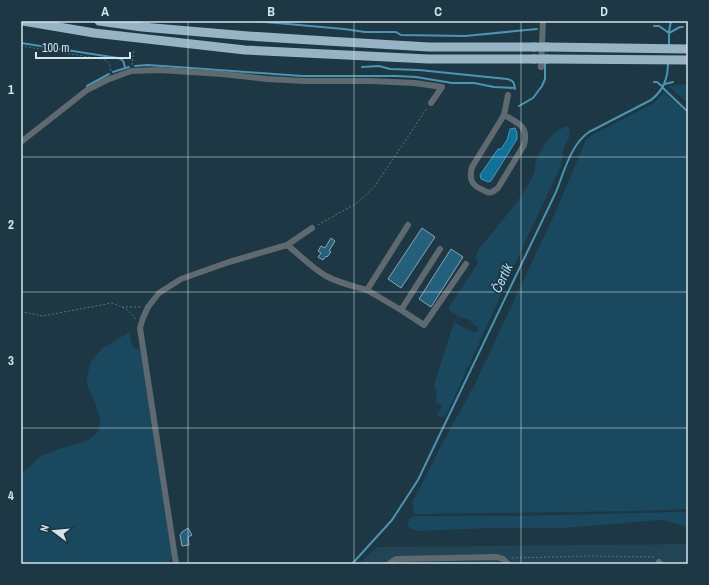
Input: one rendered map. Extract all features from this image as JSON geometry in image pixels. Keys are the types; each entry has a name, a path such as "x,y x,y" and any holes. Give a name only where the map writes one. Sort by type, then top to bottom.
{"highway":[{"path":"23,21 94,33 245,50 428,59 534,59 544,63 686,60"},
{"path":"99,21 150,28 248,36 429,47 686,49"}],"street":[{"path":"542,21 544,63"},
{"path":"21,142 87,90 113,77 131,71 160,70 304,81 378,81 416,83 442,87 431,103"},
{"path":"504,115 519,124 524,130 526,137 524,145 498,188 492,192 486,192 477,188 472,182 470,174 472,167 504,115 508,95"},
{"path":"367,290 408,225"},
{"path":"176,564 140,328 143,318 148,307 159,293 181,279 229,262 287,245 312,228"},
{"path":"287,245 326,276 367,290 424,325 466,264"},
{"path":"401,310 440,249"},
{"path":"389,564 396,559 497,558 503,559 507,563"}],"path":[{"path":"21,46 106,60 109,63 113,77"},
{"path":"131,71 134,49"},
{"path":"312,228 358,203 375,186 431,103"},
{"path":"21,310 23,312 42,316 112,303 122,307 132,314 140,328"},
{"path":"122,307 148,307"},
{"path":"507,563 513,558 589,556 653,557 660,563"}],"shaded area":[{"path":"688,84 688,103 668,86"},
{"path":"664,92 688,114 688,509 414,514 412,503 446,436 473,388 555,213 586,140 594,134 654,103"},
{"path":"566,126 570,131 569,138 564,147 561,166 447,413 443,417 437,416 442,406 435,402 437,395 434,385 454,322 470,331 476,332 478,330 478,327 469,319 462,318 450,311 449,307 478,263 476,259 477,252 514,206 527,187 534,173 536,160 542,148 554,133"},
{"path":"515,128 517,139 491,181 488,182 481,179 480,175 498,149 501,149 507,140 510,129"},
{"path":"129,331 132,345 136,349 138,348 140,350 147,388 172,556 171,560 168,564 21,564 21,474 41,456 58,449 84,442 91,438 99,430 100,419 87,385 91,361 103,348"},
{"path":"688,512 688,527 658,520 561,528 489,528 418,531 408,526 409,519 415,516 517,516"},
{"path":"688,544 688,564 358,564 377,547"}],"building":[{"path":"422,228 435,237 401,288 388,279"},
{"path":"331,238 335,241 329,251 331,252 323,260 318,257 321,253 318,251 321,246 325,248"},
{"path":"451,249 463,257 431,307 419,299"},
{"path":"188,528 192,535 188,537 189,545 182,546 180,535"}],"waterway":[{"path":"254,21 365,32 396,32 401,35 465,36 537,29"},
{"name":"Čertík","path":"669,45 671,21"},
{"name":"Čertík","path":"654,26 659,26 669,33 683,27"},
{"path":"21,43 118,58 123,60 125,68"},
{"path":"519,106 533,98 542,86 545,79 545,62"},
{"name":"Čertík","path":"352,564 392,520 418,480 556,192 569,159 577,144 589,132 651,100 662,88 666,78 668,62"},
{"path":"135,66 147,65 302,76 416,77 452,83 474,83 494,87 515,88"},
{"path":"362,67 379,66 390,69 419,70 507,79 513,82 515,89"},
{"path":"113,72 129,67"},
{"path":"87,86 109,74"},
{"path":"654,82 657,82 663,87"},
{"name":"Čertík","path":"665,84 673,82"},
{"path":"663,88 688,112"}]}
